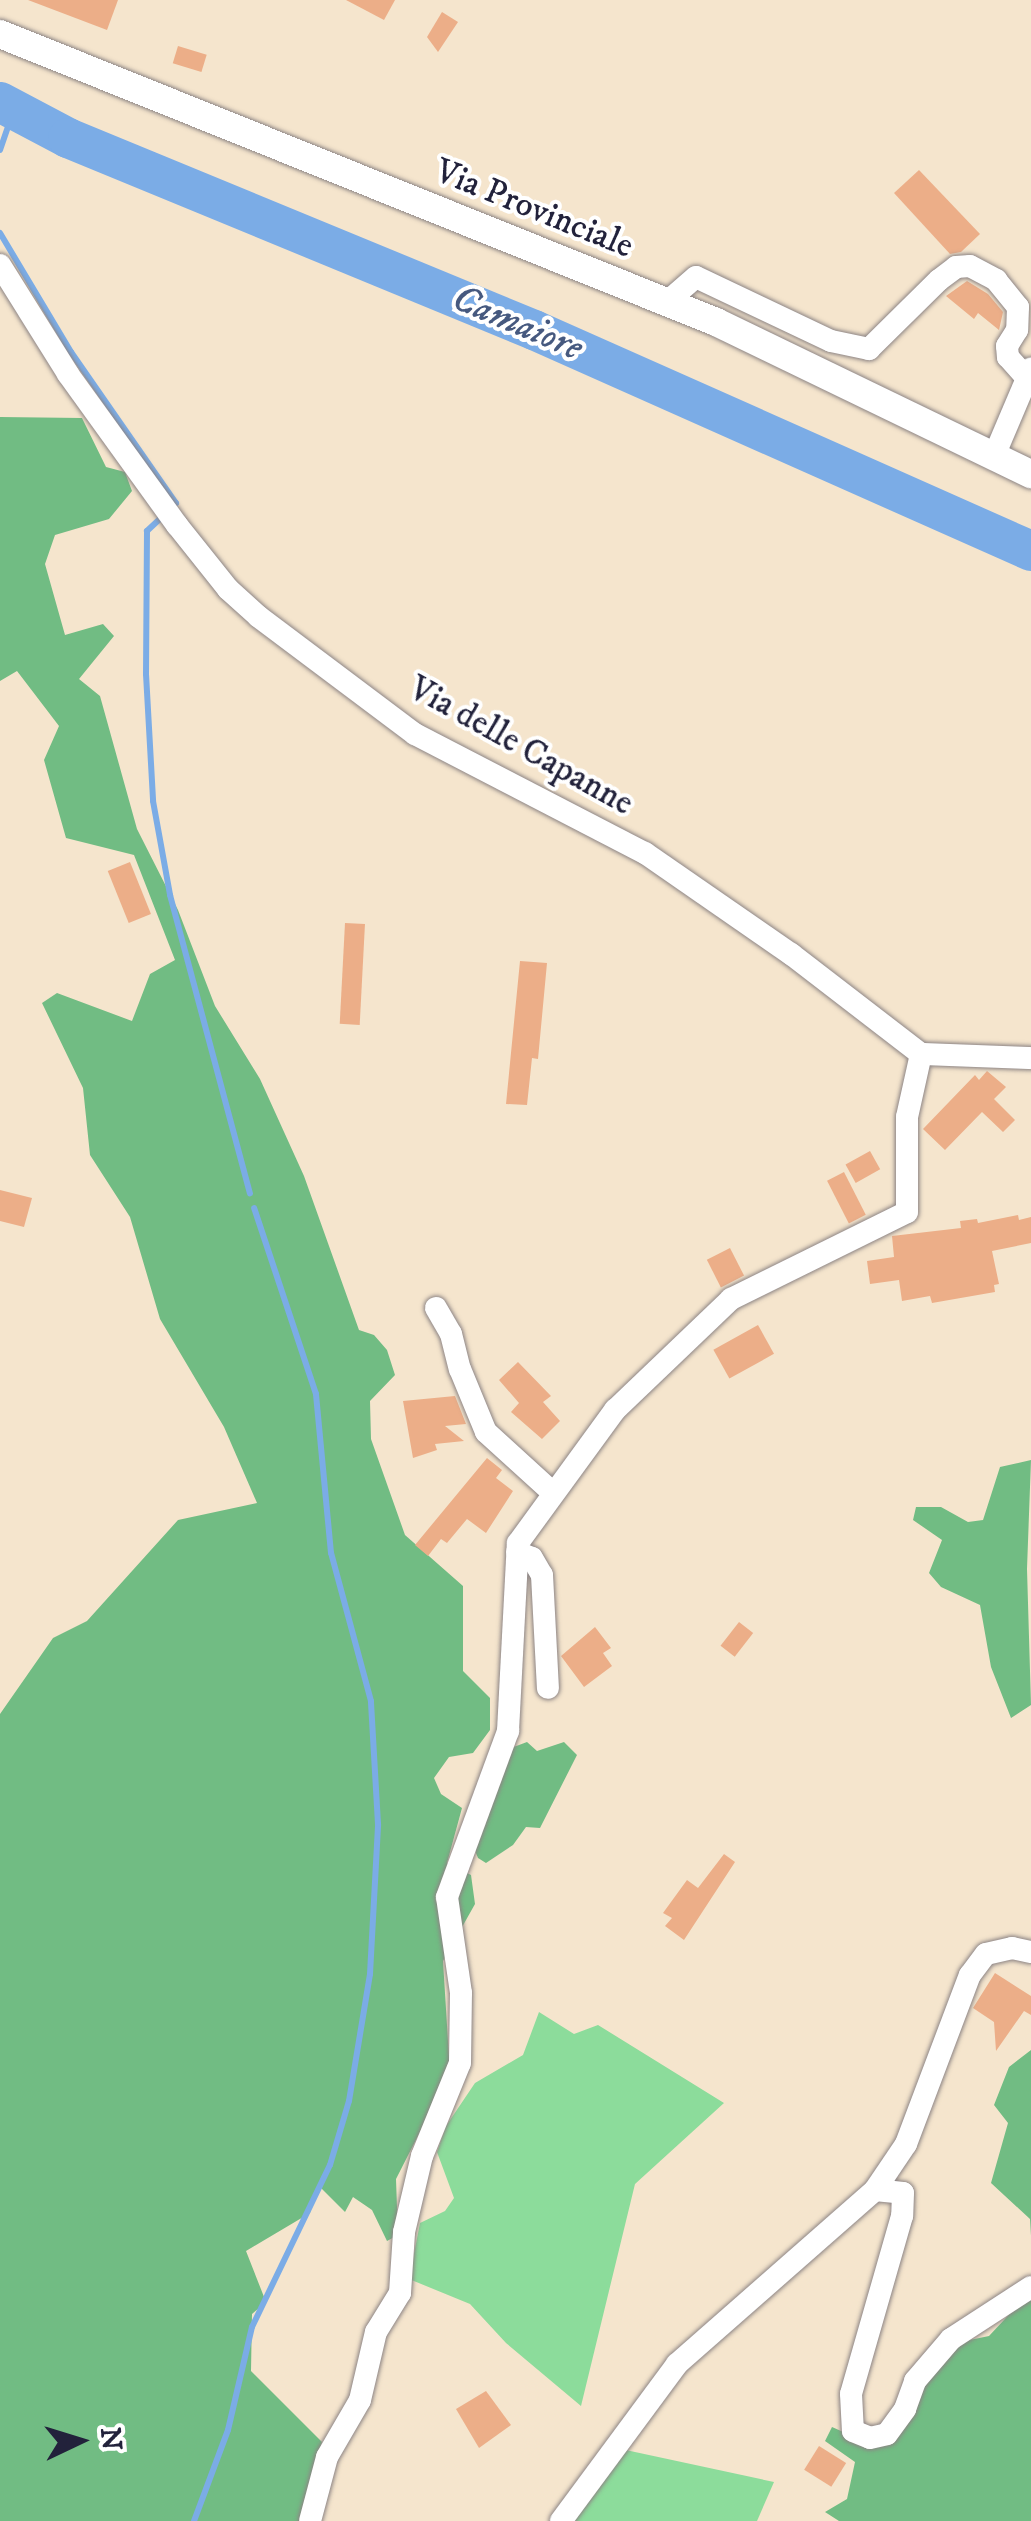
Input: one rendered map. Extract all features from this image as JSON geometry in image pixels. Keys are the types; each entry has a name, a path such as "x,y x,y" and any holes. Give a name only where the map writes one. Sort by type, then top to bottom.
{"main road":[{"name":"Via Provinciale","path":"0,34 716,322 1031,474"}],"street":[{"name":"Via delle Capanne","path":"0,265 68,374 176,525 228,589 259,617 415,734 645,853 791,954 921,1054"},
{"path":"666,302 696,277 831,341 869,349 939,280 956,267 970,266 996,280 1018,307 1017,330 1007,346 1008,357 1029,373 994,456"},
{"path":"310,2521 327,2456 360,2400 376,2332 400,2293 404,2232 422,2156 460,2063 461,1993 447,1898 508,1731 518,1544 615,1410 731,1299 907,1212 906,1117 921,1054 1031,1058"},
{"path":"436,1308 451,1334 460,1370 486,1432 552,1492"},
{"path":"517,1552 532,1558 542,1575 548,1688"},
{"path":"561,2521 677,2364 875,2190 906,2144 970,1975 986,1954 1012,1948 1031,1952"},
{"path":"875,2190 903,2193 902,2216 852,2394 853,2431 870,2438 887,2434 905,2408 915,2381 950,2339 1031,2286"}],"green space":[{"path":"0,417 82,418 106,467 125,472 132,491 109,519 55,535 45,564 65,635 103,624 114,636 79,679 100,696 137,829 178,910 215,1006 260,1079 304,1176 359,1330 374,1335 387,1350 395,1375 370,1401 371,1439 405,1535 463,1586 463,1671 490,1698 490,1730 473,1753 449,1757 434,1778 441,1794 462,1808 447,1863 471,1875 475,1904 443,1961 450,2073 396,2179 398,2235 387,2241 372,2210 353,2197 345,2212 318,2185 310,2213 246,2251 266,2302 252,2314 251,2371 322,2442 299,2521 0,2521 0,1714 53,1638 87,1621 178,1520 257,1503 224,1427 160,1319 130,1217 90,1155 83,1088 42,1003 57,993 132,1021 150,974 175,960 134,855 66,838 44,760 59,726 17,671 0,681"},
{"path":"1031,1460 1027,1569 1031,1705 1011,1718 991,1667 980,1605 941,1587 929,1573 942,1540 913,1520 916,1507 941,1507 968,1522 983,1520 1000,1467"},
{"path":"527,1742 537,1751 564,1742 577,1755 540,1828 526,1827 513,1845 486,1863 478,1858 467,1831 511,1748"},
{"path":"539,2012 574,2034 598,2025 724,2103 635,2184 581,2406 506,2343 470,2304 409,2279 420,2223 445,2211 454,2198 437,2152 446,2126 475,2083 523,2055"},
{"path":"1031,2050 1031,2236 1030,2219 991,2183 1008,2123 994,2105 1009,2067"},
{"path":"1031,2291 1031,2521 839,2521 825,2512 847,2499 855,2462 825,2441 832,2427 875,2446 955,2343 989,2336"},
{"path":"621,2449 774,2482 757,2521 570,2521"}],"building":[{"path":"28,0 118,0 107,30"},
{"path":"346,0 395,0 384,20"},
{"path":"442,12 458,22 438,52 427,37"},
{"path":"178,46 207,55 201,72 173,63"},
{"path":"919,170 980,234 961,252 950,254 894,193"},
{"path":"967,281 988,294 1003,312 999,330 978,313 974,319 946,296"},
{"path":"130,862 151,914 129,923 108,871"},
{"path":"345,923 365,924 360,1025 340,1024"},
{"path":"520,961 547,963 538,1059 532,1058 527,1105 506,1104"},
{"path":"987,1071 1006,1087 994,1099 1015,1120 1003,1132 982,1112 945,1150 923,1129 975,1075 979,1080"},
{"path":"870,1151 880,1169 856,1183 846,1165"},
{"path":"844,1172 866,1215 849,1223 827,1181"},
{"path":"0,1190 32,1198 24,1227 0,1221"},
{"path":"1018,1215 1019,1220 1031,1217 1031,1243 992,1251 999,1284 994,1285 995,1292 932,1303 930,1296 902,1301 899,1280 870,1284 867,1261 894,1257 892,1236 961,1228 960,1221 977,1219 978,1223"},
{"path":"730,1248 744,1276 721,1287 707,1260"},
{"path":"758,1325 774,1354 729,1379 713,1350"},
{"path":"518,1362 551,1396 543,1402 560,1421 542,1439 511,1412 519,1403 499,1380"},
{"path":"455,1396 466,1424 445,1426 464,1441 435,1444 437,1450 413,1458 403,1401"},
{"path":"487,1458 502,1470 496,1478 513,1491 486,1533 467,1519 447,1543 441,1539 428,1556 415,1545"},
{"path":"739,1622 753,1633 735,1657 721,1646"},
{"path":"595,1627 611,1648 603,1653 612,1666 584,1687 561,1656"},
{"path":"724,1854 735,1862 684,1940 665,1926 672,1918 663,1913 687,1880 698,1888"},
{"path":"995,1973 1031,1996 1031,2015 1024,2011 996,2051 994,2022 973,2008"},
{"path":"486,2391 511,2425 479,2448 456,2409"},
{"path":"819,2446 846,2463 831,2487 804,2470"}],"waterway":[{"name":"Camaiore","path":"0,102 68,138 534,330 1031,551"},
{"path":"0,150 13,112"},
{"path":"0,233 71,352 176,503 172,507"},
{"path":"163,516 147,531 146,674 153,801 170,895 250,1193"},
{"path":"194,2521 228,2430 252,2327 330,2165 349,2101 370,1974 378,1824 371,1701 331,1553 316,1394 254,1208"}]}
